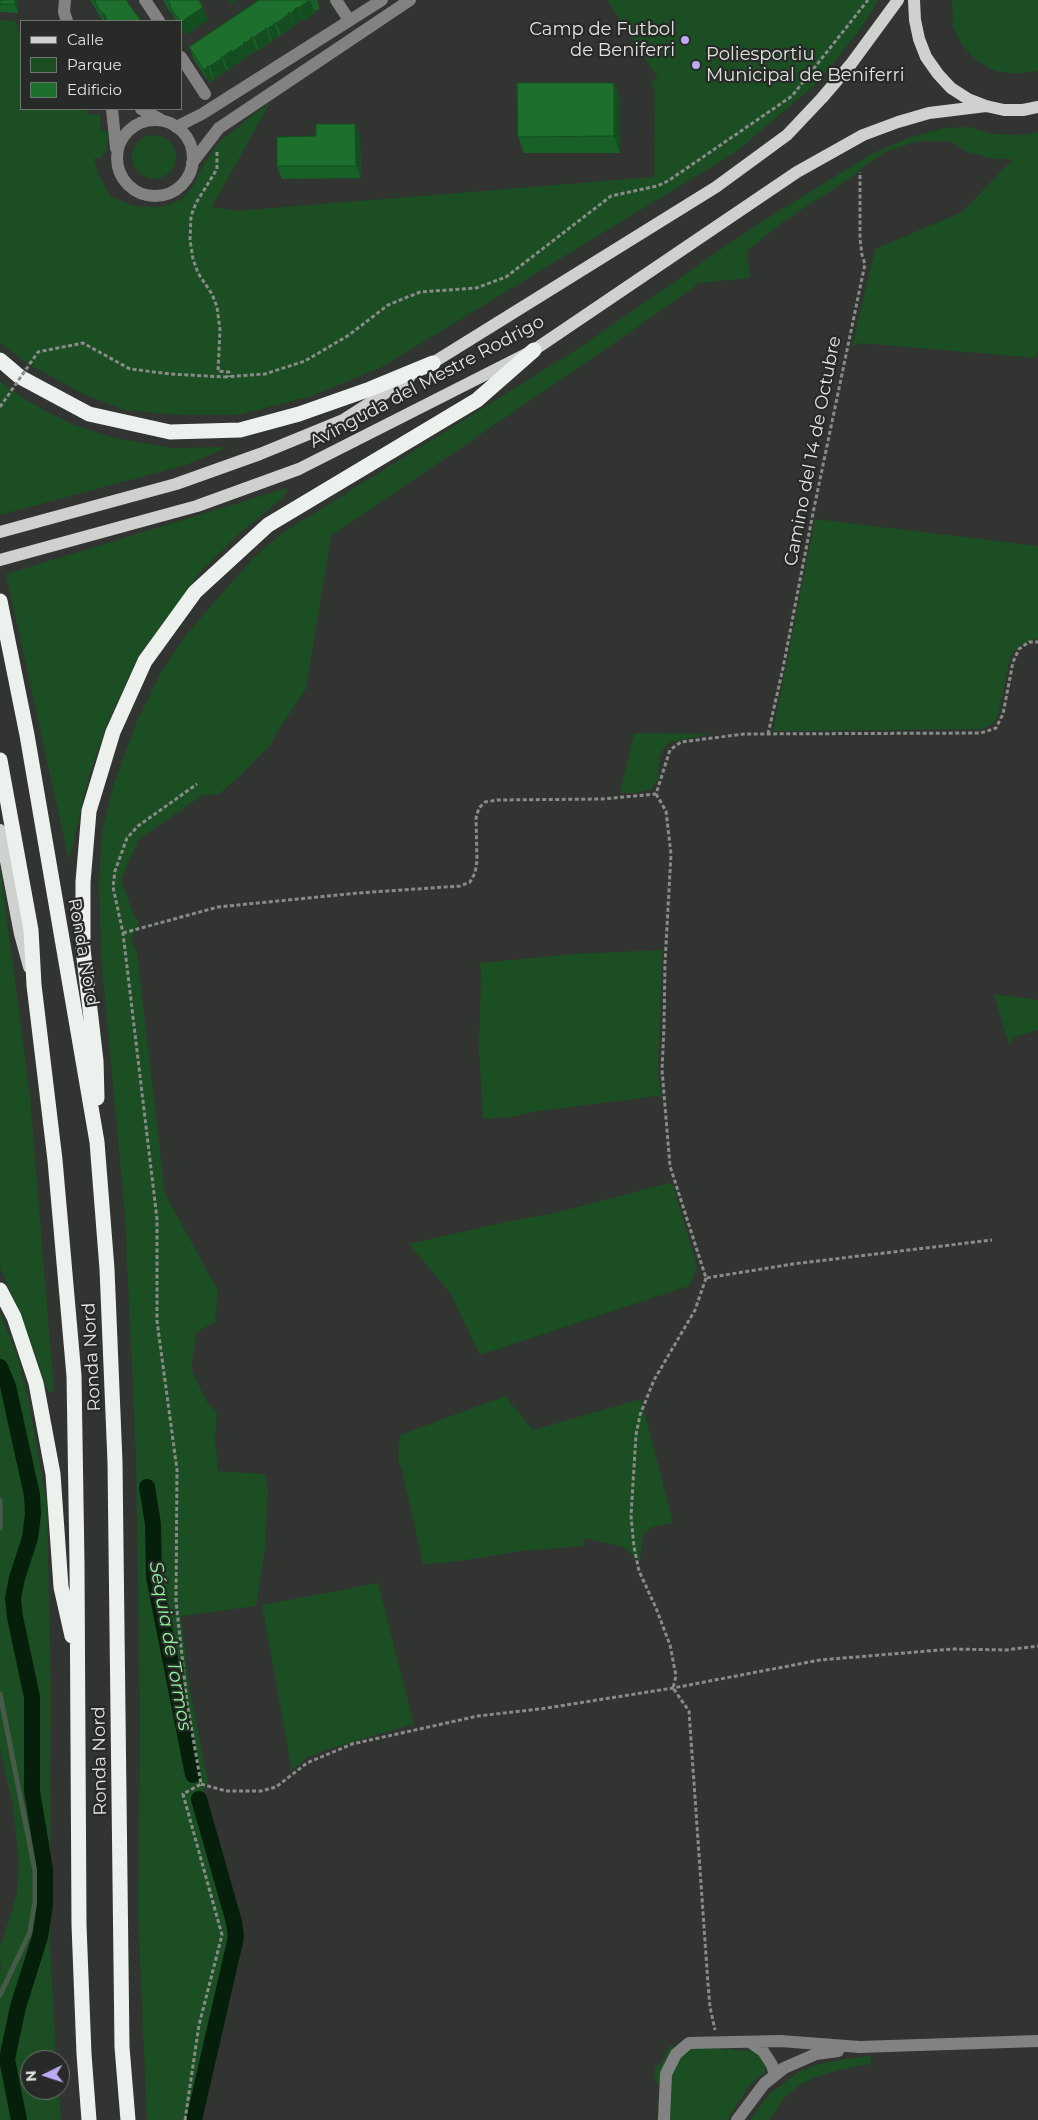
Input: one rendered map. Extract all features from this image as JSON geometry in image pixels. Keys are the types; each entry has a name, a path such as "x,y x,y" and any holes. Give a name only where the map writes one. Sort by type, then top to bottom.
{"highway":[{"path":"97,1142 96,1061 83,949 83,882 89,811 114,732 146,661 195,592 268,524 476,400 534,350"},
{"path":"0,360 20,377 89,414 170,432 240,430 299,414 370,389 433,363"},
{"name":"Ronda Nord","path":"0,602 27,735 97,1142 116,1462 122,2047 128,2120"},
{"name":"Ronda Nord","path":"0,760 31,930 34,985 55,1160 74,1376 79,1925 84,2054 89,2120"},
{"path":"0,1290 14,1317 36,1383 53,1474 61,1587 78,1664"}],"main road":[{"name":"Avinguda del Mestre Rodrigo","path":"0,532 176,484 260,454 342,420 716,187 787,134 822,98 851,64 898,0"},
{"path":"914,0 916,30 926,58 952,88 968,99 986,106 1004,110 1038,108"},
{"name":"Avinguda del Mestre Rodrigo","path":"0,560 197,506 299,469 534,350 797,172 863,135 929,113 986,106"},
{"path":"0,830 20,934 34,985"}],"street":[{"path":"65,0 64,12 67,20"},
{"path":"145,0 158,20"},
{"path":"336,0 349,20"},
{"path":"116,159 118,147 123,136 131,128 142,122 153,120 170,124 202,114 382,0"},
{"path":"192,163 219,128 410,0"},
{"path":"182,58 205,94"},
{"path":"112,110 116,159 119,171 125,182 135,190 146,195 159,196 171,192 181,185 189,175 192,163 189,142 184,134 170,124 143,110"},
{"path":"664,2120 666,2074 676,2054 689,2043 780,2041 860,2047 1038,2041"},
{"path":"750,2042 763,2051 776,2075"},
{"path":"737,2120 764,2084 784,2068 816,2054 860,2047"}],"path":[{"path":"0,407 38,352 83,343 130,369 171,374 224,377 265,374 305,361 349,336 388,304 420,292 476,288 506,277 611,196 656,186 668,181 792,96 868,0"},
{"path":"217,152 217,169 196,203 191,216 190,240 193,259 198,273 212,294 217,307 220,330 218,372 229,372 229,377"},
{"name":"Camino del 14 de Octubre","path":"768,734 784,668 812,513 865,264 860,239 860,172"},
{"path":"673,1688 676,1676 670,1645 639,1571 631,1516 636,1435 640,1415 654,1380 695,1310 706,1278 670,1166 662,1070 671,854 666,811 656,794 670,750 682,742 744,734 981,733 996,728 1002,714 1012,662 1019,649 1028,642 1038,642"},
{"path":"197,784 138,826 127,838 115,872 113,887 123,933 157,1218 156,1321 177,1470 176,1601 188,1702 201,1784"},
{"path":"123,933 218,907 358,893 460,886 470,882 475,873 477,861 476,818 478,808 485,802 497,800 602,799 656,794"},
{"path":"706,1278 793,1264 992,1240"},
{"path":"185,2120 199,2025 222,1934 183,1794 201,1784 226,1791 261,1790 276,1787 307,1763 352,1744 478,1716 546,1708 673,1688 820,1660 952,1649 1006,1650 1038,1646"},
{"path":"673,1688 689,1710 710,2007 719,2042"}],"green space":[{"path":"607,0 878,0 865,23 818,82 736,152 382,367 312,396 238,415 182,415 124,410 86,395 29,365 0,343 0,20 16,21 20,34 20,110 88,110 90,115 100,114 101,130 109,132 107,149 101,158 94,158 98,174 111,197 134,206 161,207 181,200 192,188 205,162 220,141 271,101 212,207 236,211 654,177 655,94 651,81 658,78"},
{"path":"952,0 1038,0 1038,71 1016,74 995,71 977,61 962,45 953,27"},
{"path":"969,127 993,134 1023,135 1038,132 1038,348 1036,358 861,343 852,346 875,249 962,212 1013,159 993,159 965,151 951,141 918,141 885,152 856,174 783,222 747,251 750,278 698,283 603,351 331,536 306,689 272,743 240,776 219,794 203,795 139,839 121,879 134,916 139,922 131,940 137,952 165,1194 218,1291 215,1322 195,1333 196,1338 191,1369 208,1404 217,1412 215,1438 218,1471 265,1474 268,1492 265,1549 256,1606 181,1616 189,1684 208,1782 200,1796 239,1928 239,1939 235,1948 198,2120 147,2120 138,1913 140,1726 136,1457 125,1216 101,954 99,881 102,832 114,783 137,721 160,674 185,636 253,558 284,532 579,348 753,227 873,153 911,137 943,128"},
{"path":"150,135 158,135 170,141 176,157 170,173 158,179 150,179 138,173 132,161 132,153 138,141"},
{"path":"0,381 49,413 75,425 115,438 171,448 228,447 186,465 0,515"},
{"path":"287,488 284,497 240,533 201,571 140,654 108,721 88,779 69,861 6,574"},
{"path":"815,519 1038,546 1038,638 1019,646 1010,657 999,711 994,723 982,729 773,731"},
{"path":"634,733 711,734 671,742 664,748 660,756 658,780 651,789 635,793 620,793"},
{"path":"0,866 30,1096 54,1391 48,1392 30,1339 0,1267"},
{"path":"662,950 658,1077 662,1098 658,1096 532,1112 513,1117 483,1119 479,1049 481,973 479,963 574,954"},
{"path":"994,994 1038,1000 1038,1030 1014,1037 1009,1046"},
{"path":"669,1183 673,1185 697,1267 689,1286 480,1355 450,1293 409,1244 554,1213"},
{"path":"0,1312 18,1358 28,1397 47,1505 51,1687 50,1941 55,2050 20,2050 20,2100 60,2100 61,2120 0,2120 0,1972 2,1967 0,1963 0,1948 17,1894 19,1862 13,1806 0,1749"},
{"path":"505,1396 533,1430 641,1399 673,1523 652,1527 643,1534 640,1561 623,1547 585,1538 584,1546 521,1551 454,1562 423,1564 401,1466 398,1463 400,1435"},
{"path":"378,1583 414,1724 329,1749 308,1757 290,1771 291,1766 262,1605"},
{"path":"669,2046 756,2051 766,2064 765,2072 750,2085 727,2120 657,2120 660,2084 655,2081 655,2067 662,2063"},
{"path":"871,2056 871,2064 843,2069 801,2084 784,2098 770,2120 750,2120 768,2095 800,2071 843,2059"}],"building":[{"path":"0,0 15,0 15,4 0,4"},
{"path":"93,0 126,0 140,20 107,20 96,1"},
{"path":"167,0 199,0 203,7 182,21 169,5 171,4"},
{"path":"259,0 310,0 297,7 290,14 289,12 288,15 276,23 274,22 275,24 251,37 245,43 244,41 244,44 232,52 231,50 204,70 189,47"},
{"path":"517,83 614,83 614,136 518,137"},
{"path":"316,124 355,124 356,166 277,166 277,137 316,136"}],"waterway":[{"path":"0,1367 8,1386 32,1495 33,1514 30,1538 17,1578 13,1598 15,1617 32,1697 32,1791 45,1869 45,1905 40,1937 18,2007 7,2059 19,2120"},
{"name":"Séquia de Tormos","path":"147,1487 153,1524 154,1577 193,1775"},
{"path":"0,1500 0,1528"},
{"path":"0,1694 35,1871 35,1902 30,1932 0,1995"},
{"name":"Séquia de Tormos","path":"194,2120 236,1937 234,1922 199,1799"}],"place":[{"name":"Camp de Futbol de Beniferri","path":"685,40"},
{"name":"Poliesportiu Municipal de Beniferri","path":"696,65"}]}
